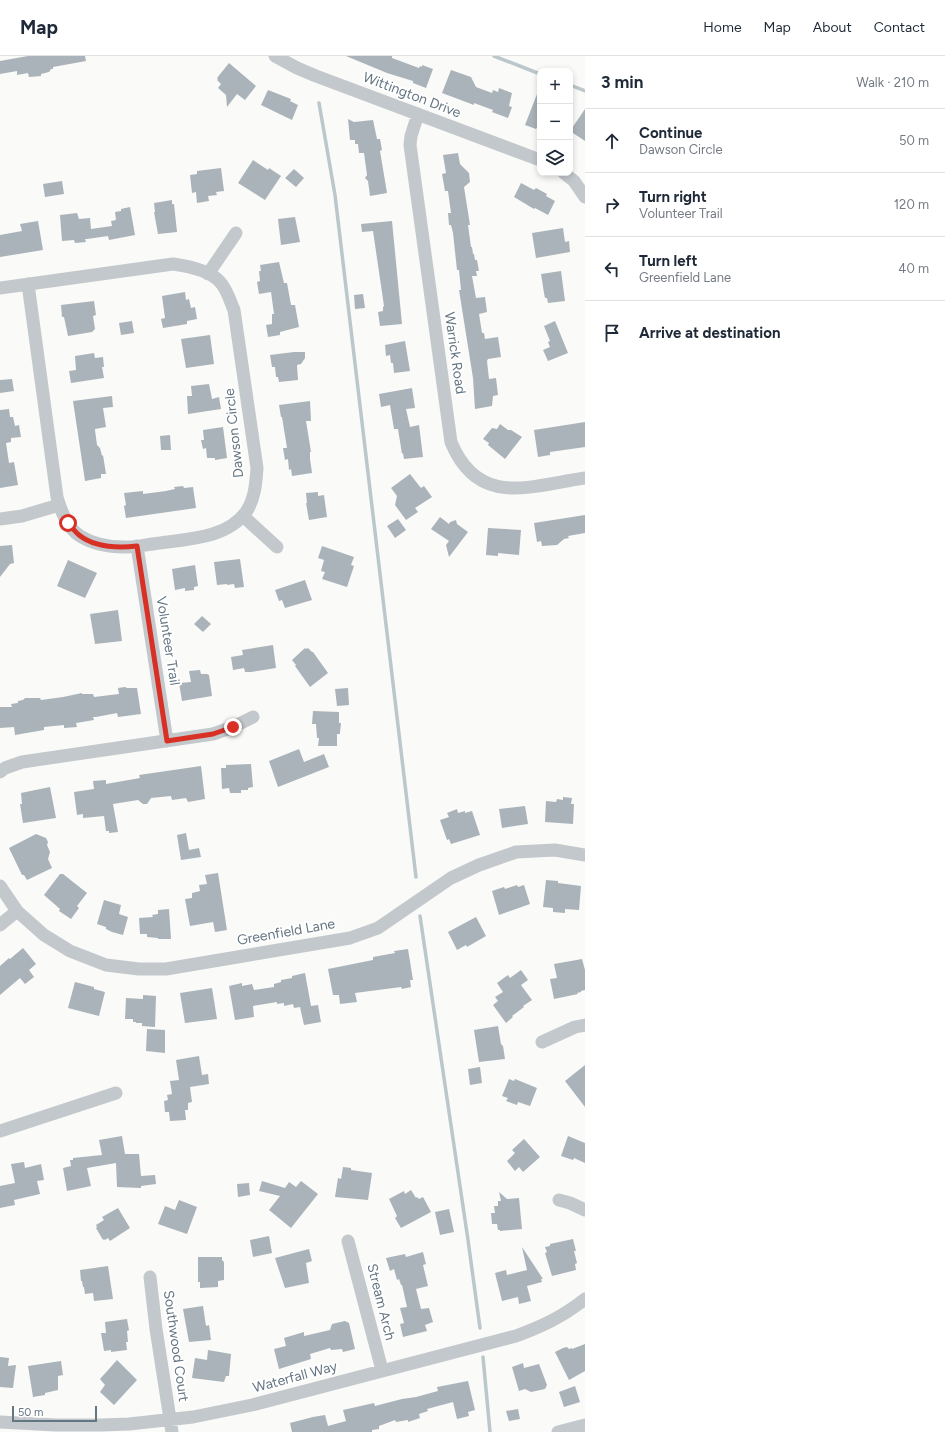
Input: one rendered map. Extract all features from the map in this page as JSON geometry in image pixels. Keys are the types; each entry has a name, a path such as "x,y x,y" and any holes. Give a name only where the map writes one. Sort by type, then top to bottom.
{"street":[{"name":"Wittington Drive","path":"275,56 316,76 537,159"},
{"name":"Warrick Road","path":"418,114 411,136 410,145 451,442 457,456 472,474 484,482 496,487 515,489 585,478"},
{"path":"568,176 574,181 585,197"},
{"path":"208,274 236,233"},
{"name":"Dawson Circle","path":"0,288 28,284 173,264 191,267 220,281 234,310 257,468 255,492 247,511 243,516 236,522 204,537 137,546 110,546 94,542 79,535 68,523 59,505 57,497 28,284"},
{"path":"0,518 22,516 59,505"},
{"path":"243,516 278,547"},
{"name":"Volunteer Trail","path":"137,546 167,741"},
{"path":"0,772 5,768 22,762 213,734 233,727 253,717"},
{"name":"Greenfield Lane","path":"0,886 17,911 44,935 70,951 106,965 140,969 166,969 350,938 378,928 451,878 479,865 516,852 555,850 585,855"},
{"path":"0,925 17,911"},
{"path":"542,1042 575,1027 585,1026"},
{"path":"0,1131 116,1093"},
{"path":"559,1200 585,1210"},
{"name":"Stream Arch","path":"348,1241 382,1370"},
{"name":"Southwood Court","path":"150,1277 156,1330 171,1426"},
{"name":"Waterfall Way","path":"0,1422 56,1425 129,1424 171,1426 193,1417 252,1405 516,1336 545,1325 573,1309 585,1299"},
{"path":"558,1432 584,1427"}],"building":[{"path":"28,56 85,56 86,61 53,67 53,69 49,72 41,74 41,76 29,77 28,73 17,75 17,71 0,74 0,61"},
{"path":"346,56 392,56 392,58 419,68 420,66 422,67 422,65 433,69 426,88 413,83 413,81 387,73"},
{"path":"229,63 256,86 245,100 237,94 227,107 226,95 218,88 221,84 217,78"},
{"path":"451,70 471,77 476,87 492,93 493,90 498,92 499,88 512,93 509,106 512,107 508,118 492,112 493,110 474,103 474,105 442,93"},
{"path":"268,90 291,99 290,101 298,105 292,120 261,105"},
{"path":"537,94 537,128 536,129 525,125"},
{"path":"585,109 585,141 573,133 573,127"},
{"path":"348,119 354,122 373,120 377,139 380,139 382,150 380,151 387,193 370,196 368,181 365,178 367,175 364,153 359,153 358,144 355,144 355,140 350,140"},
{"path":"458,153 460,164 469,173 470,182 464,187 470,225 468,225 471,247 475,260 477,260 479,271 476,271 477,276 472,276 476,298 485,297 487,312 479,314 482,333 484,333 485,339 498,337 501,357 488,359 487,361 489,379 496,378 498,395 493,396 492,406 475,409 473,378 459,290 461,290 459,270 457,270 453,233 451,225 449,225 448,213 451,213 448,191 445,191 442,174 446,173 443,155"},
{"path":"253,160 268,170 269,168 281,176 265,200 238,183"},
{"path":"221,168 224,191 216,192 217,195 208,196 209,201 197,203 196,192 192,193 190,175 197,174 197,171"},
{"path":"294,169 304,178 296,187 285,178"},
{"path":"62,181 64,194 45,197 43,184"},
{"path":"521,183 534,190 536,188 547,194 546,196 555,201 548,215 535,208 534,209 514,197"},
{"path":"172,200 172,204 174,204 177,232 158,234 154,203"},
{"path":"130,207 135,235 109,240 108,236 85,239 86,242 75,243 74,240 62,241 60,215 77,213 79,219 90,218 91,229 112,226 111,221 116,220 115,212"},
{"path":"295,217 300,242 281,245 278,219"},
{"path":"38,221 43,250 0,257 0,235 22,231 20,224"},
{"path":"392,221 402,324 380,326 378,312 383,311 384,306 373,231 362,232 361,224"},
{"path":"563,228 565,242 569,241 570,252 536,258 532,233"},
{"path":"279,262 284,283 287,283 291,305 295,305 299,327 280,332 280,335 268,337 266,325 272,324 272,314 274,314 271,292 259,294 257,282 260,281 260,265"},
{"path":"561,271 565,301 548,303 547,298 545,298 541,274"},
{"path":"185,292 186,300 189,299 191,308 195,307 197,319 187,321 187,324 163,328 161,319 165,318 162,296"},
{"path":"363,294 365,308 355,309 354,295"},
{"path":"94,301 96,315 93,316 95,329 92,332 68,336 64,317 62,317 61,305"},
{"path":"132,321 134,333 121,335 119,323"},
{"path":"555,321 568,353 548,361 543,350 550,347 548,342 550,341 544,326"},
{"path":"210,335 214,364 186,368 181,339"},
{"path":"405,341 410,371 394,373 390,355 386,356 385,345"},
{"path":"305,352 305,358 301,364 297,365 298,380 279,382 278,377 276,377 275,367 272,367 270,355"},
{"path":"94,353 95,358 103,357 104,367 102,367 104,378 71,383 69,371 76,370 75,356"},
{"path":"12,379 14,391 0,393 0,380"},
{"path":"209,384 212,399 219,397 221,409 188,414 187,396 192,396 191,386"},
{"path":"412,388 415,408 406,409 410,427 419,425 423,457 404,459 398,429 394,429 390,405 381,407 379,394"},
{"path":"112,396 113,407 103,408 106,427 95,429 97,445 100,448 102,456 103,455 106,474 101,474 101,478 85,481 73,401"},
{"path":"310,401 311,421 306,421 311,452 310,459 312,473 292,476 291,469 289,470 288,459 285,460 283,448 287,448 279,405"},
{"path":"9,409 10,417 13,417 15,426 19,425 21,437 11,438 11,442 6,443 9,463 14,462 18,485 0,488 0,410"},
{"path":"585,422 585,447 550,452 550,455 538,457 534,430"},
{"path":"500,424 522,437 505,459 483,439 492,428 497,429"},
{"path":"223,427 227,458 215,460 215,458 207,458 206,448 203,449 201,440 204,440 203,430"},
{"path":"170,435 171,450 161,450 160,436"},
{"path":"410,474 421,488 424,486 432,497 415,508 418,512 406,520 395,505 397,496 391,488"},
{"path":"183,486 184,488 193,487 196,508 126,518 124,493 143,491 143,494 166,491 175,489 174,487"},
{"path":"318,492 318,496 324,495 327,517 309,520 306,493"},
{"path":"585,515 585,533 568,536 569,538 564,539 557,545 542,546 541,541 537,542 534,523"},
{"path":"440,517 449,524 450,522 456,520 457,524 468,532 449,557 446,545 449,541 431,529"},
{"path":"398,519 406,530 395,538 387,526"},
{"path":"488,528 521,530 519,555 498,553 498,556 486,555"},
{"path":"12,545 14,563 10,564 0,577 0,546"},
{"path":"322,546 354,557 351,565 354,566 347,587 322,579 325,572 321,571 324,560 318,558"},
{"path":"240,559 244,587 235,588 234,584 217,585 214,562"},
{"path":"68,560 97,573 85,598 57,586"},
{"path":"195,565 198,586 194,587 194,590 185,591 185,588 175,590 172,569"},
{"path":"305,580 312,600 285,608 282,600 279,601 275,590"},
{"path":"118,610 122,641 95,644 90,614"},
{"path":"202,616 211,624 203,632 194,624"},
{"path":"273,645 276,668 251,672 245,672 244,668 233,670 231,657 243,655 242,650"},
{"path":"305,648 308,648 313,652 328,673 310,687 292,660"},
{"path":"200,670 201,674 209,675 212,696 182,701 179,683 191,682 189,671"},
{"path":"118,688 137,688 141,714 118,717 117,713 93,717 94,720 76,723 77,727 64,728 64,725 44,727 44,730 15,735 14,727 0,728 0,707 12,707 11,704 18,703 18,701 25,698 40,698 41,700 82,693 93,694 94,697 119,694"},
{"path":"348,688 349,705 337,706 335,689"},
{"path":"313,711 339,712 339,723 341,723 340,734 337,734 337,746 318,746 319,738 317,738 316,724 312,724"},
{"path":"299,749 304,762 324,754 329,767 278,787 269,761"},
{"path":"251,764 253,787 248,788 248,790 241,790 241,793 230,793 229,788 222,789 221,768 226,768 226,765"},
{"path":"201,766 205,799 188,802 186,798 172,800 171,796 151,798 147,804 143,804 138,800 113,804 118,832 109,833 109,831 106,831 104,816 83,818 83,814 77,815 74,792 94,789 93,781 106,780 106,784 140,778 139,775"},
{"path":"50,787 56,818 23,823 20,804 22,804 21,793"},
{"path":"563,797 572,798 571,804 574,804 573,824 545,822 546,801 556,802 557,799 563,800"},
{"path":"525,806 528,824 502,828 499,809"},
{"path":"457,809 458,813 472,811 480,835 451,844 449,839 447,840 440,820 449,817 447,813"},
{"path":"186,833 189,850 199,848 201,857 181,860 177,835"},
{"path":"36,834 46,838 48,842 47,845 50,852 48,859 52,868 27,880 24,875 22,875 9,848"},
{"path":"218,873 227,930 215,932 213,922 190,926 185,899 192,898 192,893 200,891 199,885 207,884 205,875"},
{"path":"60,874 63,874 87,893 77,906 79,908 71,919 59,911 60,909 44,895"},
{"path":"546,880 581,886 579,910 565,909 565,913 553,912 553,908 543,907"},
{"path":"517,885 518,887 524,885 530,904 499,915 492,891"},
{"path":"104,900 121,905 119,914 128,917 123,935 112,932 106,929 106,927 97,924"},
{"path":"169,909 171,939 158,939 147,937 147,934 140,934 139,918 153,917 152,915 158,914 158,910"},
{"path":"476,917 486,936 467,947 466,945 457,950 448,932"},
{"path":"23,948 36,964 29,970 34,977 25,984 20,978 0,995 0,966"},
{"path":"408,949 413,980 410,980 411,987 355,993 357,1002 340,1004 339,995 333,995 328,969 373,960 373,957"},
{"path":"582,959 585,970 585,990 577,993 578,994 554,999 550,979 557,978 554,964"},
{"path":"521,970 528,980 521,985 532,1000 523,1006 524,1007 512,1016 513,1017 506,1023 493,1005 498,1001 495,997 503,992 497,983 508,975 510,978"},
{"path":"305,973 311,1006 318,1005 321,1022 304,1025 300,1007 294,1008 293,1004 284,1006 284,1003 277,1004 277,1002 253,1006 254,1017 235,1020 229,986 242,983 242,986 252,984 254,990 274,987 274,984 281,982 281,980"},
{"path":"75,982 94,987 94,989 105,992 99,1016 68,1008"},
{"path":"212,988 217,1019 185,1023 180,993"},
{"path":"143,995 156,996 155,1027 142,1026 142,1023 133,1022 133,1019 125,1019 126,998 143,999"},
{"path":"498,1026 505,1059 479,1062 474,1030"},
{"path":"147,1029 165,1030 165,1053 146,1051"},
{"path":"199,1056 202,1075 208,1074 209,1084 190,1087 192,1102 188,1103 188,1110 185,1110 186,1120 170,1121 169,1112 165,1112 164,1101 168,1100 167,1095 172,1094 170,1081 179,1080 176,1060"},
{"path":"585,1065 585,1107 565,1081"},
{"path":"480,1067 482,1083 470,1085 468,1069"},
{"path":"509,1079 514,1081 515,1079 537,1088 530,1106 518,1102 517,1105 506,1101 508,1098 502,1096"},
{"path":"122,1136 125,1154 139,1154 141,1176 155,1175 156,1184 141,1186 141,1188 117,1187 116,1163 87,1168 91,1186 67,1191 63,1168 71,1166 70,1160 73,1160 73,1158 102,1155 99,1140"},
{"path":"568,1136 585,1143 585,1163 574,1158 573,1160 561,1156"},
{"path":"524,1139 540,1157 523,1172 519,1167 515,1171 507,1161 515,1153 512,1150"},
{"path":"24,1162 25,1168 41,1164 44,1180 37,1181 40,1194 14,1200 15,1205 0,1208 0,1186 15,1183 11,1164"},
{"path":"343,1167 351,1168 351,1170 372,1173 368,1200 335,1197 338,1178 341,1179"},
{"path":"262,1181 285,1188 289,1182 296,1187 301,1181 318,1194 291,1228 269,1210 280,1196 259,1191"},
{"path":"249,1183 250,1195 238,1197 237,1184"},
{"path":"411,1190 416,1198 417,1197 419,1199 423,1197 431,1212 401,1228 395,1218 397,1216 389,1199 404,1191 405,1194"},
{"path":"499,1192 507,1199 519,1198 522,1229 500,1231 498,1230 497,1224 492,1224 491,1213 495,1213 494,1206 498,1206 498,1201 501,1201"},
{"path":"179,1200 197,1207 187,1234 158,1224 165,1206 175,1210"},
{"path":"118,1208 130,1228 110,1241 108,1238 103,1240 96,1228 96,1225 104,1220 102,1217"},
{"path":"449,1209 454,1232 440,1235 435,1212"},
{"path":"269,1236 272,1253 253,1257 250,1240"},
{"path":"573,1239 576,1251 574,1251 577,1263 575,1264 576,1270 552,1276 545,1253 547,1252 545,1247 550,1246 550,1244"},
{"path":"522,1247 543,1279 541,1279 542,1282 527,1286 531,1301 519,1304 518,1297 502,1301 495,1273 506,1270 507,1275 527,1270"},
{"path":"309,1249 312,1261 306,1263 309,1283 285,1288 275,1258"},
{"path":"423,1252 426,1264 423,1265 428,1286 416,1289 421,1309 429,1308 433,1322 425,1325 427,1331 403,1337 400,1324 404,1323 400,1308 407,1307 402,1285 399,1279 397,1280 394,1269 390,1271 386,1258 405,1254 406,1257"},
{"path":"198,1257 222,1257 224,1262 224,1280 218,1281 218,1287 200,1288 200,1282 198,1282"},
{"path":"108,1266 113,1299 94,1301 93,1293 85,1294 81,1281 80,1270"},
{"path":"203,1306 206,1326 209,1325 211,1340 189,1342 183,1309"},
{"path":"127,1319 129,1330 127,1331 127,1350 111,1352 111,1350 104,1351 101,1333 106,1333 105,1322"},
{"path":"345,1321 349,1323 355,1349 343,1352 342,1349 331,1350 330,1348 310,1354 311,1359 279,1369 274,1349 286,1346 284,1338 304,1332 304,1336 330,1330 332,1324"},
{"path":"585,1344 585,1371 569,1380 555,1352 563,1348 567,1347 572,1349"},
{"path":"208,1350 231,1354 229,1376 226,1376 224,1382 192,1378 195,1358 207,1360"},
{"path":"0,1357 9,1358 8,1366 16,1365 13,1388 0,1387"},
{"path":"117,1360 137,1380 114,1405 100,1392 105,1385 100,1379"},
{"path":"61,1361 63,1375 58,1376 58,1390 45,1393 45,1395 33,1397 28,1366"},
{"path":"523,1363 524,1368 539,1364 547,1385 545,1389 531,1392 525,1389 519,1391 512,1367"},
{"path":"468,1381 475,1410 468,1412 469,1416 457,1419 453,1402 427,1409 428,1411 419,1414 420,1418 408,1422 408,1420 396,1422 395,1420 379,1426 379,1429 372,1430 372,1432 292,1432 290,1423 325,1415 328,1426 346,1421 343,1410 374,1403 375,1406 416,1397 438,1391 437,1387"},
{"path":"575,1386 580,1402 564,1407 559,1392"},
{"path":"518,1409 520,1419 509,1421 506,1411"}],"waterway":[{"path":"494,56 537,73"},
{"path":"573,86 585,91"},
{"path":"319,103 335,195 416,877"},
{"path":"420,916 480,1328"},
{"path":"483,1357 490,1432"}],"route":[{"path":"68,523 79,535 94,542 110,546 137,546 167,741 213,734 233,727"}]}
